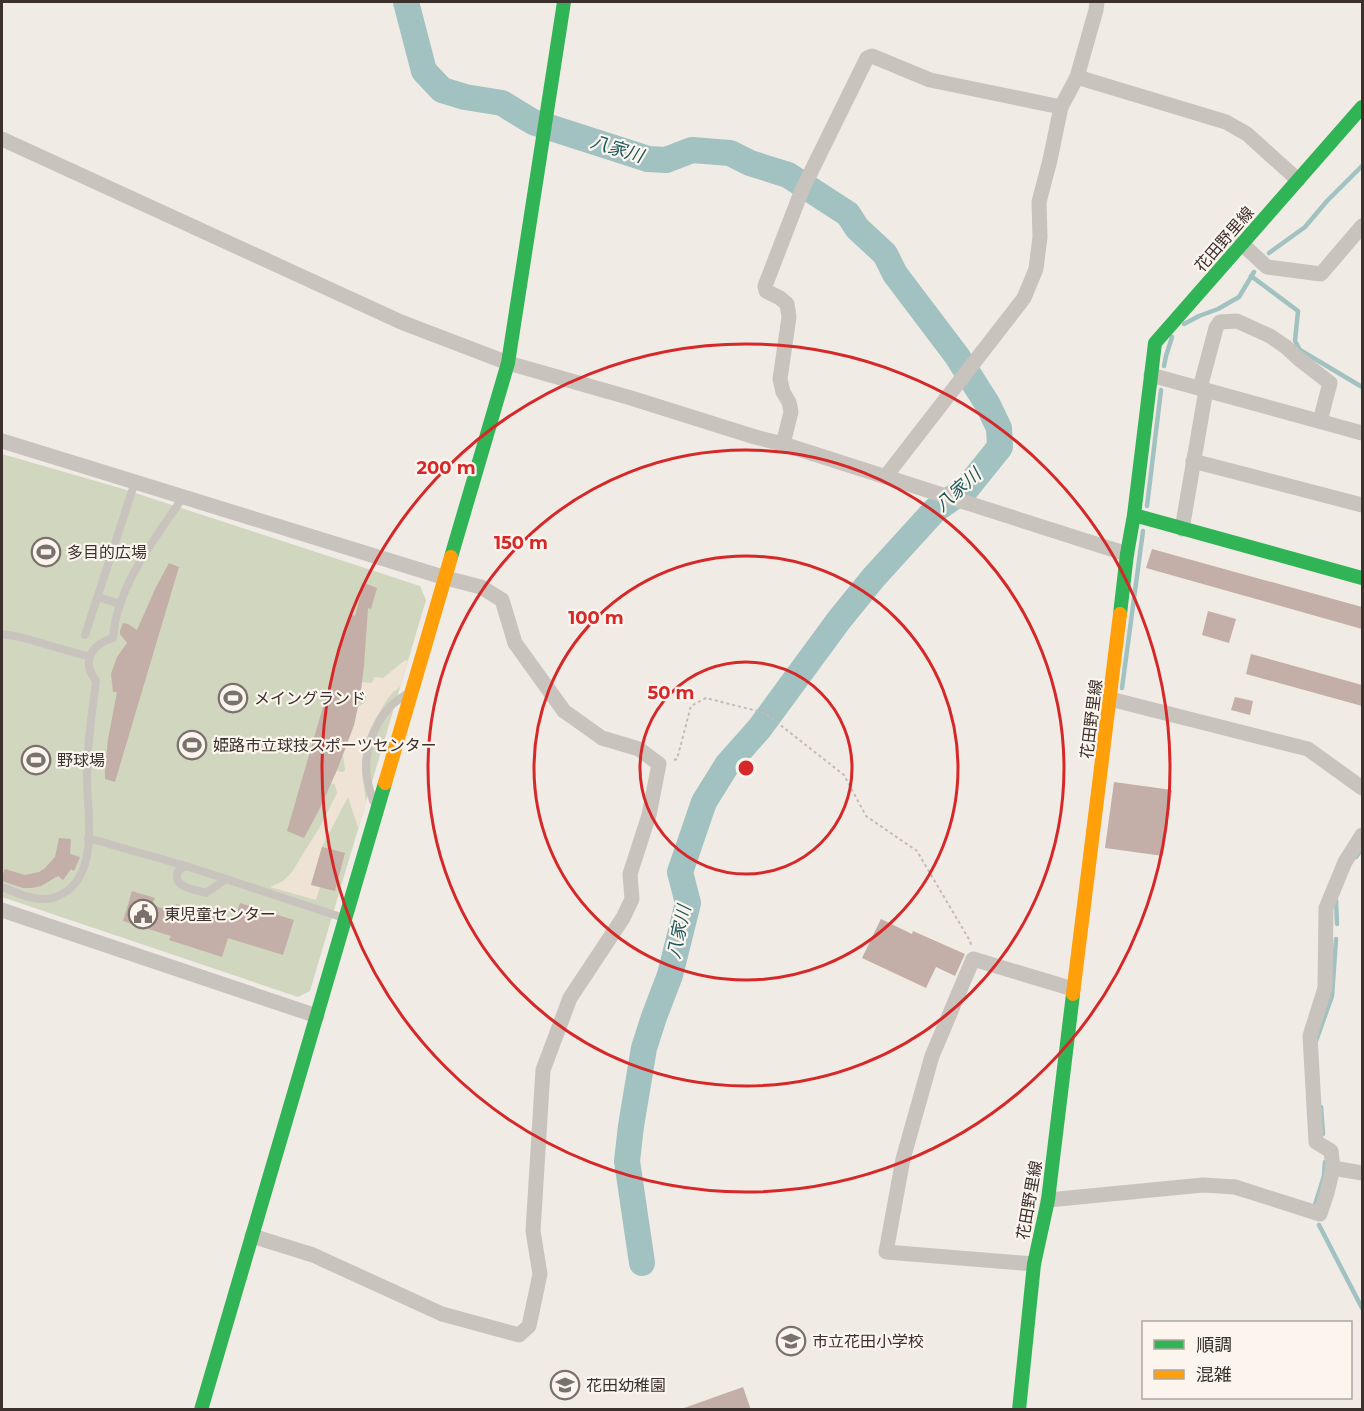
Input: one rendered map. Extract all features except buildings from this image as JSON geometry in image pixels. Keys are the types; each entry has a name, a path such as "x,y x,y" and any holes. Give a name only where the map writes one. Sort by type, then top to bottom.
{"street":[{"path":"201,1410 508,363 564,2"},
{"path":"886,476 1024,298 1036,269 1040,237 1040,202 1061,107 1077,77 1097,2"},
{"path":"783,444 791,412 780,379 789,317 787,304 766,291 765,286 802,189 867,58 872,56 930,80 1061,107"},
{"path":"1077,77 1226,122 1247,134 1298,180"},
{"name":"花田野里線","path":"1019,1410 1034,1264 1048,1200 1155,343 1362,107"},
{"path":"2,140 401,322 508,363 783,444 1127,554"},
{"path":"1242,244 1267,267 1321,274 1362,226"},
{"path":"1182,529 1203,389 1216,328 1220,322 1237,321 1270,336 1287,347 1330,384 1320,422"},
{"path":"1151,375 1362,433"},
{"path":"2,441 446,578 481,586 502,600 515,643 564,711 602,738 639,749 660,764 649,815 630,874 632,899 623,918 570,998 543,1070 533,1231 540,1275 529,1326 519,1335 442,1314 313,1255 252,1236"},
{"path":"1193,461 1362,505"},
{"path":"1134,515 1362,578"},
{"path":"1110,699 1308,748 1362,788"},
{"path":"1048,1200 1203,1185 1234,1187 1320,1214 1333,1168 1331,1151 1316,1142 1310,1036 1324,988 1326,908 1345,862 1362,835"},
{"path":"2,910 317,1016"},
{"path":"1034,1264 886,1252 903,1159 932,1056 973,959 1073,989"},
{"path":"1333,1168 1362,1173"}],"lane":[{"path":"85,634 135,482"},
{"path":"2,887 33,898 45,899 62,894 73,886 85,867 88,838 87,775 96,681 91,674 90,657 92,651 101,642 113,638 125,590 141,559 183,497"},
{"path":"98,597 120,604"},
{"path":"2,634 90,657"},
{"path":"377,814 367,778 366,761 369,746 384,714 392,704 413,689"},
{"path":"88,838 188,866 346,918"},
{"path":"188,866 179,870 177,875 177,880 184,886 206,893 226,879"}],"path":[{"path":"660,764 677,759 691,706 706,698 765,713 844,776 866,816 917,852 970,941 973,959"}],"green space":[{"name":"姫路市立球技スポーツセンター","path":"2,454 120,488 420,586 426,600 310,991 298,997 2,897"}],"shaded area":[{"path":"408,660 400,687 386,701 367,739 362,760 366,802 358,828 348,797 322,847 311,884 320,887 316,900 270,887 283,881 292,872 321,825 337,793 335,785 331,783 337,770 343,772 345,770 343,755 354,725 357,708 365,702 366,698 360,694 362,682 371,683 374,677 383,678"}],"waterway":[{"name":"八家川","path":"406,2 424,71 442,90 465,97 502,103 533,122 648,159 666,160 692,150 730,153 750,163 788,175 848,214 857,228 885,254 895,274 957,356 988,405 999,428 1000,447 967,488 935,510 874,577 839,620 759,729 727,765 704,802 680,872 688,903 670,975 644,1048 631,1126 627,1161 642,1263"},
{"path":"1269,253 1305,227 1362,166"},
{"path":"1184,324 1239,297 1254,272"},
{"path":"1251,276 1298,311 1295,341 1300,350 1362,387"},
{"path":"1164,366 1172,337"},
{"path":"1147,506 1161,390"},
{"path":"1122,688 1143,531"},
{"path":"1356,857 1362,849"},
{"path":"1336,900 1337,924"},
{"path":"1316,1041 1332,996 1336,939"},
{"path":"1321,1107 1323,1134"},
{"path":"1315,1205 1324,1176 1325,1162"},
{"path":"1319,1225 1362,1308"}],"traffic: fast":[{"path":"451,557 508,363 564,2"},
{"path":"1120,614 1155,343 1362,107"},
{"path":"1134,515 1362,578"},
{"path":"201,1410 385,783"},
{"path":"1019,1410 1034,1264 1048,1200 1073,994"}],"traffic: slow":[{"path":"385,783 451,557"},
{"path":"1073,994 1120,614"}],"place":[{"name":"多目的広場","path":"46,552"},
{"name":"メイングランド","path":"233,698"},
{"name":"姫路市立球技スポーツセンター","path":"192,745"},
{"name":"野球場","path":"36,760"},
{"name":"東児童センター","path":"143,914"},
{"name":"市立花田小学校","path":"791,1341"},
{"name":"花田幼稚園","path":"565,1385"}]}
